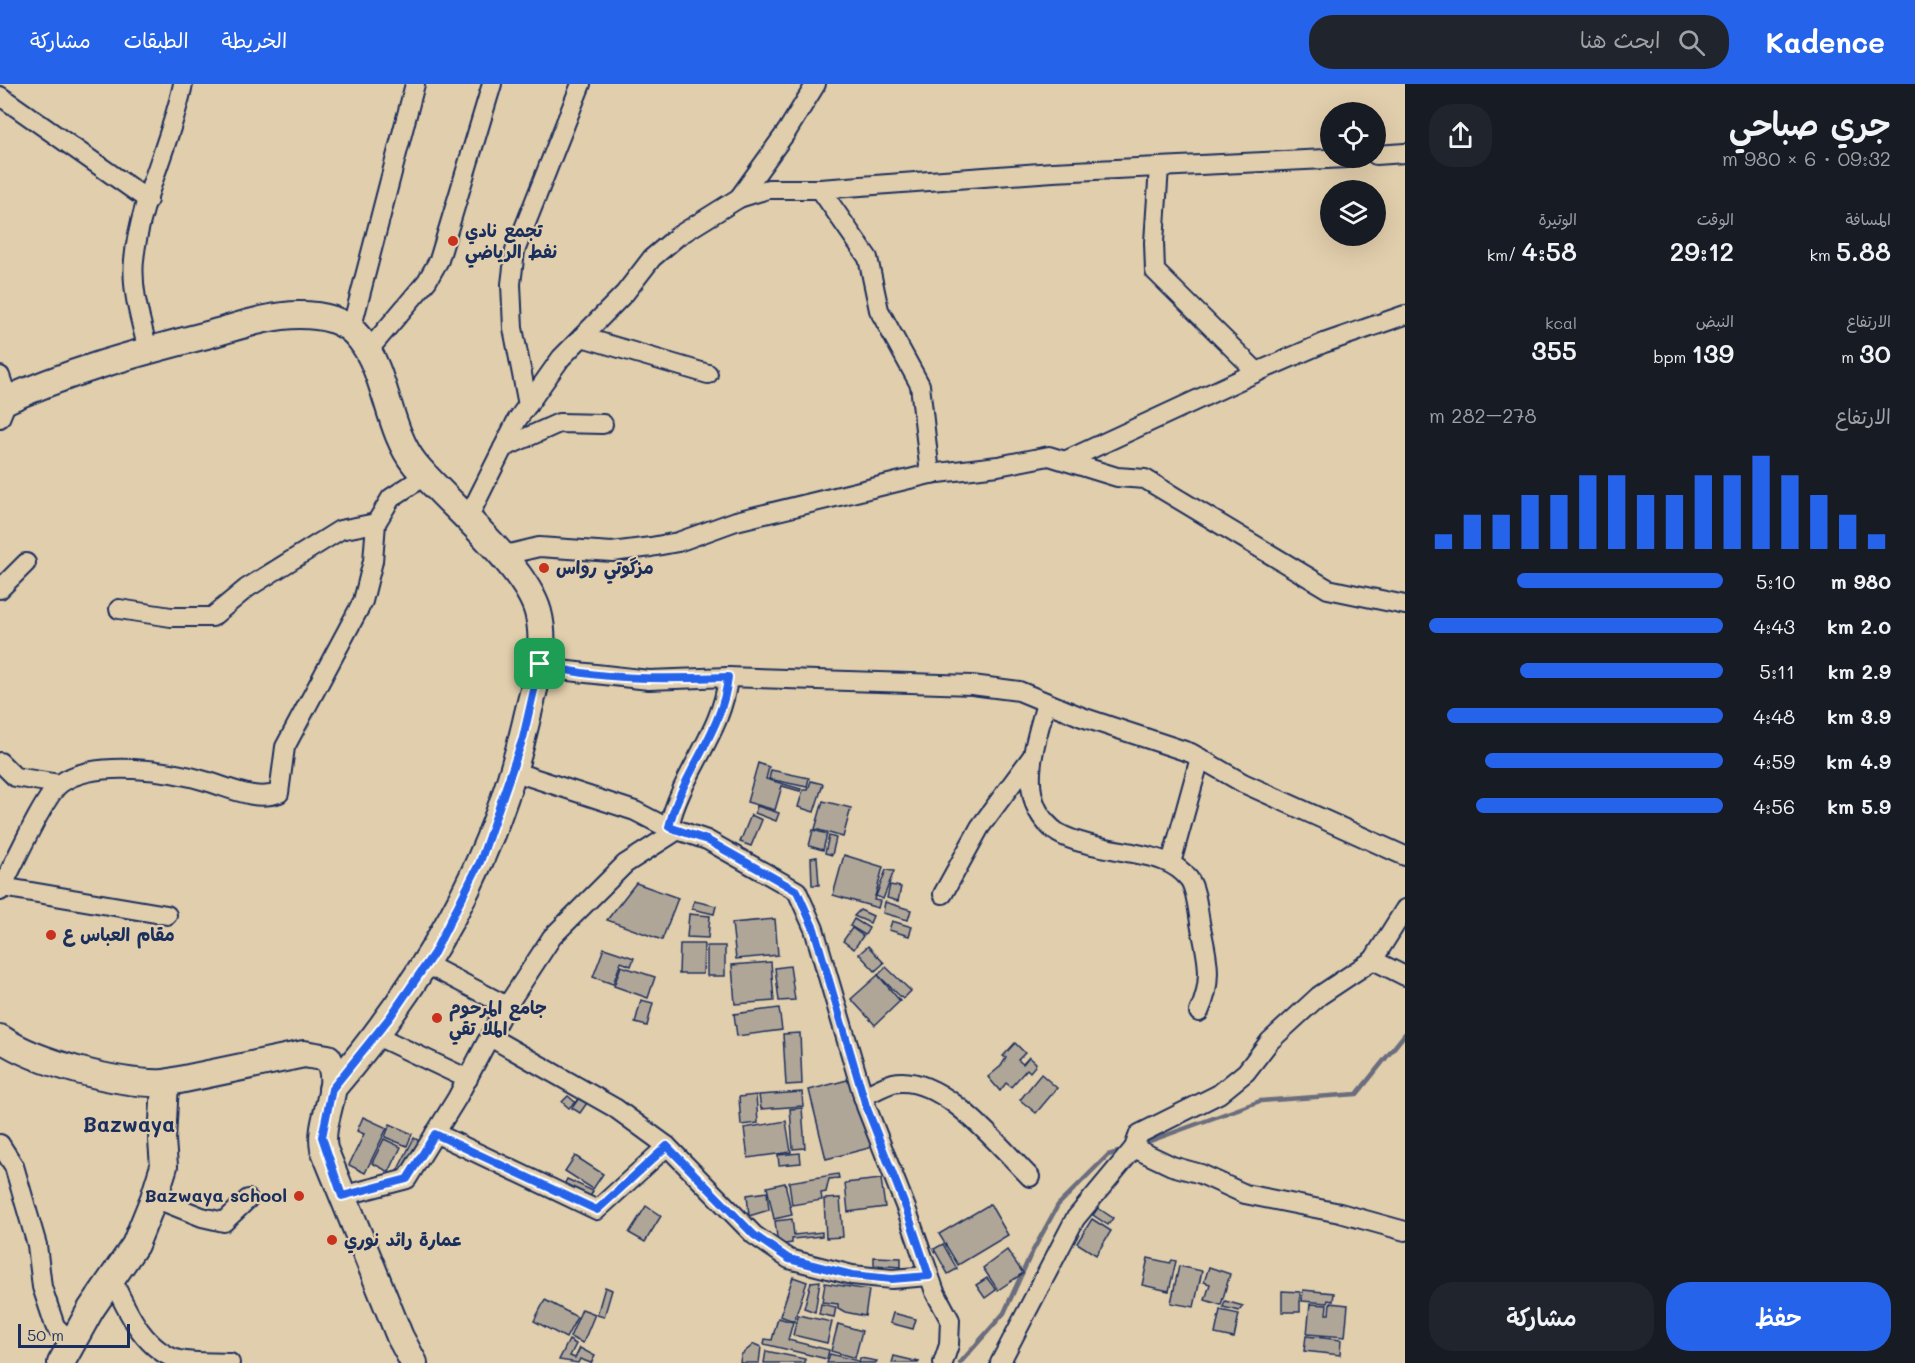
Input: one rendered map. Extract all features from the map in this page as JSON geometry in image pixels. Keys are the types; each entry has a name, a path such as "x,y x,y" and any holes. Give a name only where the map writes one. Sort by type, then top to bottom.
{"street":[{"path":"148,350 137,306 134,261 148,200 183,84"},
{"path":"351,330 415,84"},
{"path":"367,352 427,281 439,260 492,84"},
{"path":"528,405 513,328 511,284 515,251 581,84"},
{"path":"740,198 787,131 816,84"},
{"path":"0,96 148,200"},
{"path":"1386,154 1405,153"},
{"path":"467,520 503,448 528,405 561,358 625,293 652,258 678,236 740,198 768,189 820,189 1053,172 1320,159"},
{"path":"1159,167 1154,242 1155,271 1257,372"},
{"path":"820,189 868,258 879,310 920,385 930,474"},
{"path":"2,399 148,350 247,324 294,315 331,318 362,340 384,390 399,435 414,463 501,556 531,596 537,610 542,638 534,697 512,771 480,862 426,964 375,1035 332,1089"},
{"path":"1067,460 1324,343 1405,315"},
{"path":"582,337 708,374"},
{"path":"503,448 559,423 603,424"},
{"path":"501,556 538,547 612,552 678,542 736,521 930,474 998,466 1049,456 1117,477 1145,479 1328,589 1405,605"},
{"path":"167,915 1,889 33,824 59,784 83,772 140,770 188,776 264,798 279,793 285,747 363,601 373,561 376,523 391,498 426,475"},
{"path":"119,609 171,617 212,617 247,588 340,530 376,523"},
{"path":"0,589 26,563"},
{"path":"540,664 560,670 649,680 728,677 972,685 1019,692 1200,758 1243,783 1405,856"},
{"path":"674,828 675,803 726,700 728,677"},
{"path":"1046,703 1031,758 1030,791 1040,813 1059,833 1099,847 1171,863 1190,880 1207,952 1208,992 1199,1011"},
{"path":"943,894 980,826 1031,758"},
{"path":"1171,863 1200,758"},
{"path":"0,762 15,777 59,784"},
{"path":"512,771 635,811 707,840 797,891 814,929 863,1097 906,1208 929,1276 950,1320 949,1345 943,1363"},
{"path":"342,1196 407,1179 468,1079 507,1006 552,937 625,864 674,828"},
{"path":"1000,1363 1075,1219 1134,1148 1139,1134 1219,1094 1246,1072 1269,1041 1319,996 1373,960 1405,909"},
{"path":"1373,960 1405,976"},
{"path":"426,964 507,1006"},
{"path":"375,1035 468,1079"},
{"path":"490,1037 615,1108 667,1146 754,1235 789,1259 852,1275 892,1279 929,1276"},
{"path":"0,1038 17,1049 97,1074 142,1084 165,1083 304,1054 328,1058 334,1070 322,1137 342,1196 400,1337 414,1363"},
{"path":"66,1353 135,1245 154,1198 164,1166 162,1140 165,1083"},
{"path":"863,1097 893,1083 930,1088 960,1109 1030,1177"},
{"path":"435,1134 597,1210 667,1146"},
{"path":"0,1144 14,1166 37,1245 42,1287 66,1353"},
{"path":"1134,1148 1172,1166 1201,1174 1245,1194 1340,1213 1405,1231"},
{"path":"154,1198 202,1217 224,1222 248,1199"},
{"path":"112,1279 131,1319 154,1345 178,1360 230,1363"},
{"path":"400,1337 401,1363"}],"building":[{"path":"758,763 769,767 766,779 801,789 800,791 782,786 775,810 747,802"},
{"path":"771,770 809,778 807,787 769,779"},
{"path":"811,781 823,784 814,812 798,807 803,790 808,790"},
{"path":"823,801 851,808 843,837 815,829"},
{"path":"757,806 779,813 776,821 755,813"},
{"path":"751,815 762,820 751,846 740,842"},
{"path":"813,830 827,834 823,850 809,846"},
{"path":"829,836 836,838 832,855 825,853"},
{"path":"844,855 883,867 874,900 880,901 878,908 833,895"},
{"path":"817,857 819,885 812,885 811,858"},
{"path":"886,870 894,871 883,899 876,896"},
{"path":"636,883 678,898 662,940 607,920"},
{"path":"890,885 901,887 898,901 887,898"},
{"path":"694,901 716,906 714,914 692,909"},
{"path":"885,902 911,910 908,920 883,913"},
{"path":"860,910 873,916 870,923 854,916"},
{"path":"689,914 710,916 708,938 687,937"},
{"path":"775,919 778,955 736,959 732,923"},
{"path":"854,919 869,928 865,935 850,926"},
{"path":"892,921 912,927 909,936 889,930"},
{"path":"852,928 863,936 854,949 843,941"},
{"path":"680,944 704,944 703,974 679,974"},
{"path":"707,946 725,946 725,976 707,976"},
{"path":"868,946 884,963 875,971 859,954"},
{"path":"604,948 634,958 631,966 621,962 613,984 593,977"},
{"path":"771,962 774,1001 735,1004 732,965"},
{"path":"621,966 655,977 648,998 614,986"},
{"path":"790,966 795,1000 779,1001 775,968"},
{"path":"886,967 911,991 903,999 878,975"},
{"path":"878,975 900,1001 875,1025 851,999"},
{"path":"641,1000 653,1003 647,1026 635,1023"},
{"path":"779,1008 782,1030 737,1036 734,1014"},
{"path":"800,1033 802,1084 786,1085 783,1034"},
{"path":"1015,1043 1025,1053 1018,1060 1023,1064 1029,1057 1036,1063 1030,1072 1027,1069 1011,1087 1006,1083 1000,1091 988,1077 1001,1066 1006,1058 1003,1056"},
{"path":"1041,1074 1057,1088 1036,1113 1020,1100"},
{"path":"855,1078 873,1147 826,1159 809,1090"},
{"path":"802,1092 803,1106 761,1109 759,1095"},
{"path":"756,1095 758,1123 741,1125 739,1097"},
{"path":"568,1096 575,1102 569,1108 562,1102"},
{"path":"579,1098 587,1103 580,1113 572,1108"},
{"path":"802,1108 805,1148 793,1149 790,1109"},
{"path":"363,1117 387,1128 365,1173 349,1165 364,1134 357,1131"},
{"path":"786,1121 791,1152 748,1158 744,1128"},
{"path":"390,1124 412,1134 407,1146 385,1137"},
{"path":"414,1138 423,1143 405,1179 395,1175"},
{"path":"384,1139 401,1147 389,1172 372,1163"},
{"path":"800,1153 801,1163 779,1165 778,1155"},
{"path":"575,1156 603,1174 593,1189 565,1171"},
{"path":"838,1174 839,1178 829,1179 826,1192 821,1193 822,1200 792,1205 789,1182"},
{"path":"567,1179 593,1191 587,1203 561,1191"},
{"path":"881,1179 885,1207 848,1212 845,1183"},
{"path":"785,1183 792,1215 774,1219 767,1187"},
{"path":"767,1192 769,1210 749,1216 747,1195"},
{"path":"840,1198 843,1237 826,1238 824,1199"},
{"path":"990,1204 1008,1235 958,1265 939,1234"},
{"path":"646,1206 661,1216 645,1242 629,1233"},
{"path":"1098,1208 1113,1218 1108,1225 1093,1215"},
{"path":"792,1219 794,1235 822,1232 822,1236 792,1239 792,1243 778,1245 775,1221"},
{"path":"1092,1219 1111,1231 1096,1255 1077,1243"},
{"path":"943,1244 957,1269 948,1274 934,1249"},
{"path":"1007,1250 1023,1273 998,1290 983,1268"},
{"path":"874,1257 901,1258 901,1267 874,1265"},
{"path":"1148,1258 1170,1263 1172,1260 1176,1261 1169,1291 1142,1285"},
{"path":"1179,1266 1202,1271 1194,1307 1171,1303"},
{"path":"1209,1267 1230,1274 1221,1305 1205,1300 1210,1284 1204,1282"},
{"path":"793,1277 807,1282 794,1321 780,1316"},
{"path":"987,1278 996,1290 985,1298 976,1285"},
{"path":"820,1281 815,1312 804,1308 811,1282"},
{"path":"825,1283 869,1290 865,1316 845,1312 838,1308 838,1304 822,1302"},
{"path":"605,1287 612,1290 604,1317 597,1315"},
{"path":"1303,1290 1334,1293 1333,1301 1328,1300 1327,1303 1302,1301"},
{"path":"1282,1291 1300,1292 1300,1312 1282,1312"},
{"path":"545,1300 577,1317 566,1338 534,1321"},
{"path":"1225,1301 1243,1306 1239,1311 1223,1307"},
{"path":"1330,1303 1348,1305 1345,1337 1307,1334 1310,1304 1327,1305 1326,1314 1329,1314"},
{"path":"821,1304 836,1307 834,1317 819,1314"},
{"path":"582,1309 595,1314 583,1343 570,1337"},
{"path":"1220,1310 1239,1314 1234,1338 1215,1334"},
{"path":"893,1313 916,1319 913,1329 890,1323"},
{"path":"798,1315 832,1322 827,1343 793,1335"},
{"path":"778,1318 793,1322 788,1340 829,1350 827,1359 764,1344 765,1339 772,1340"},
{"path":"838,1324 862,1331 855,1358 831,1351"},
{"path":"1306,1336 1341,1340 1340,1355 1304,1351"},
{"path":"569,1340 576,1344 570,1356 575,1358 580,1348 595,1356 591,1363 580,1359 578,1363 559,1360"},
{"path":"754,1344 761,1347 759,1363 740,1363 741,1355"},
{"path":"766,1351 805,1359 805,1363 764,1363"},
{"path":"830,1354 858,1361 858,1363 827,1363"},
{"path":"894,1356 919,1362 892,1363"},
{"path":"860,1358 877,1361 876,1363 859,1363"}],"waterway":[{"path":"1142,1144 1260,1101 1357,1094 1405,1034"},
{"path":"960,1363 1004,1313 1030,1256 1058,1205 1108,1155 1125,1150"}],"place":[{"name":"تجمع نادي نفط الرياضي","path":"453,241"},
{"name":"مزگوتي رواس","path":"544,568"},
{"name":"مقام العباس ع","path":"51,935"},
{"name":"جامع المرحوم الملا تقي","path":"437,1018"},
{"name":"Bazwaya school","path":"299,1196"},
{"name":"عمارة رائد نوري","path":"332,1240"}],"district":[{"name":"Bazwaya","path":"129,1125"}],"route":[{"path":"540,664 560,670 649,680 728,677 726,700 675,803 669,827 707,840 797,891 814,929 866,1106 906,1208 929,1276 892,1279 852,1275 789,1259 754,1235 667,1146 597,1210 435,1134 407,1179 342,1196 324,1149 322,1137 332,1089 390,1017 434,953 480,862 523,738 540,664"}]}
